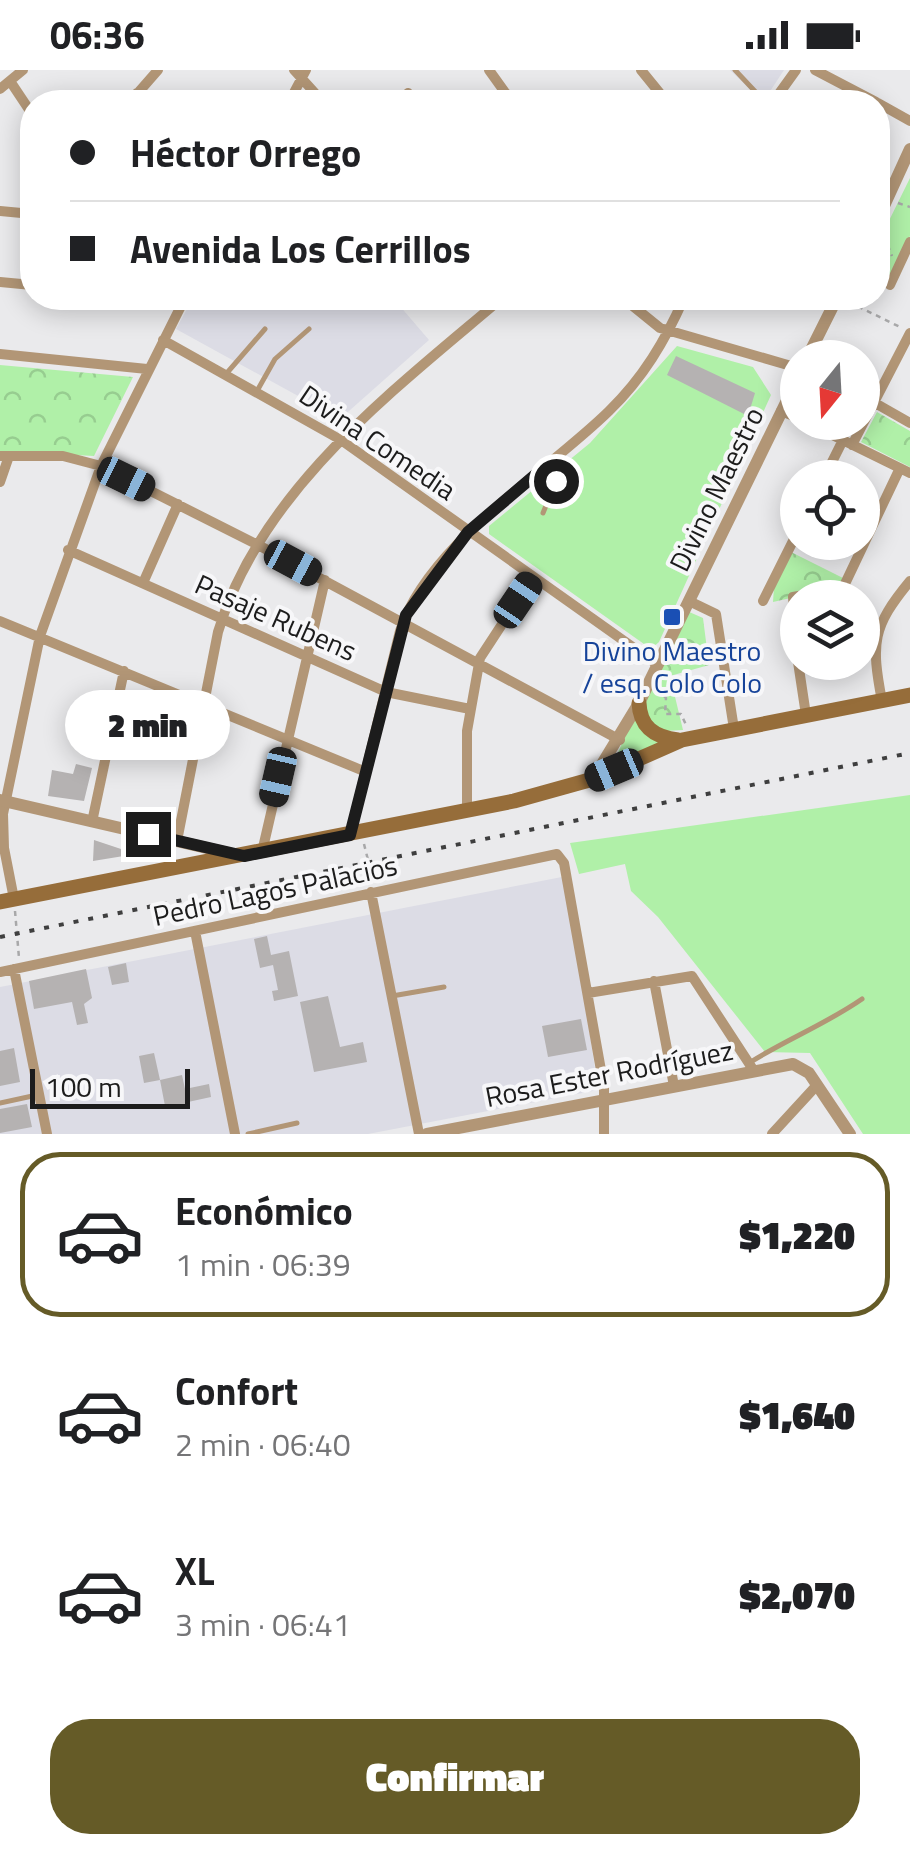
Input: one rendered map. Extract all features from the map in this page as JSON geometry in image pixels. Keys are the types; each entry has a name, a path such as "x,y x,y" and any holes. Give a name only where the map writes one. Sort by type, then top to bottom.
{"main road":[{"path":"7,901 467,811 593,779 687,739 910,696"},
{"path":"640,703 643,721 650,731 687,739"}],"street":[{"path":"0,89 23,70"},
{"path":"140,90 158,70"},
{"path":"641,70 658,90"},
{"path":"815,70 853,90"},
{"path":"10,81 20,96"},
{"path":"890,193 910,149"},
{"path":"890,285 910,242"},
{"path":"7,901 2,801 40,636 101,466 178,310"},
{"path":"177,841 223,616 260,546 342,440 488,310"},
{"path":"635,310 647,321 670,331 780,363"},
{"path":"356,834 366,772 402,623 468,532 619,400 670,331 679,310"},
{"path":"817,340 833,310"},
{"path":"880,393 910,332"},
{"name":"Divina Comedia","path":"163,340 342,440 658,665"},
{"path":"0,354 147,369"},
{"path":"880,406 910,424"},
{"name":"Divino Maestro","path":"593,779 640,703 780,415"},
{"path":"844,440 905,470 847,580"},
{"path":"836,460 848,442"},
{"path":"0,482 4,456 63,456 101,466 325,580 620,740"},
{"path":"144,582 178,504"},
{"name":"Pasaje Rubens","path":"68,550 386,692 470,709"},
{"path":"763,601 784,560"},
{"path":"467,811 470,709 479,664 533,577"},
{"path":"262,853 325,580"},
{"path":"882,700 875,640 885,612 910,581"},
{"path":"690,601 716,614 734,729"},
{"path":"0,620 366,772"},
{"path":"92,822 124,671"},
{"path":"801,680 806,715"},
{"path":"2,801 244,856"},
{"name":"Pedro Lagos Palacios","path":"0,972 371,892 560,856 588,993"},
{"path":"371,892 419,1134"},
{"path":"196,931 235,1134"},
{"path":"17,968 48,1134"},
{"path":"604,1134 605,1100 588,993 692,976 752,1067"},
{"path":"654,981 674,1086"},
{"name":"Rosa Ester Rodríguez","path":"427,1134 752,1067 800,1066 817,1085"},
{"path":"772,1134 817,1085 850,1134"}],"lane":[{"path":"735,70 753,90"},
{"path":"226,374 265,329"},
{"path":"257,390 275,358 309,329"},
{"path":"543,514 556,481 548,464"},
{"path":"392,996 444,987"},
{"path":"752,1067 803,1029 826,1024 862,999"},
{"path":"0,1103 40,1095"},
{"path":"248,1134 297,1122"}],"path":[{"path":"898,203 910,208"},
{"path":"890,246 899,265"},
{"path":"864,310 910,332"},
{"path":"650,682 666,698 665,714 681,714 687,739"},
{"path":"356,834 373,878 371,892"},
{"path":"7,901 17,968"}],"shaded area":[{"path":"730,70 784,70 771,90 751,90"},
{"path":"186,310 403,310 429,340 340,419 176,329"},
{"path":"567,876 598,1090 368,1134 0,1134 0,987"}],"green space":[{"path":"910,178 910,236 890,280 890,219"},
{"path":"677,346 753,367 771,395 659,642 651,649 489,534 489,526 590,443"},
{"path":"0,365 133,377 94,456 0,451"},
{"path":"880,414 910,431 910,467 861,442 880,440"},
{"path":"787,560 807,560 843,578 780,580 780,600 773,602 774,587"},
{"path":"687,611 703,618 709,665 670,676 683,730 666,731 650,725 643,698"},
{"path":"635,714 640,729 663,742 612,766"},
{"path":"910,795 910,1134 863,1134 810,1053 765,1052 658,917 631,891 625,864 579,874 570,843"}],"building":[{"path":"676,356 755,393 748,416 667,375"},
{"path":"76,764 92,768 84,801 48,796 52,770 73,774"},
{"path":"94,840 136,854 93,861"},
{"path":"267,936 271,955 289,951 298,996 274,1001 272,991 278,990 273,965 260,968 254,939"},
{"path":"126,963 129,982 112,985 108,967"},
{"path":"86,969 92,998 84,1004 88,1023 77,1025 72,1002 34,1009 29,981"},
{"path":"328,996 340,1047 363,1042 367,1062 314,1072 300,1002"},
{"path":"581,1019 587,1050 548,1057 542,1026"},
{"path":"14,1048 20,1082 0,1086 0,1051"},
{"path":"154,1053 160,1080 144,1083 139,1056"},
{"path":"182,1075 185,1089 209,1084 211,1097 188,1102 189,1109 165,1106 160,1080"},
{"path":"27,1104 32,1127 0,1133 0,1109"}],"railway":[{"path":"0,937 910,753"}],"place":[{"name":"Divino Maestro / esq. Colo Colo","path":"672,617"}],"route":[{"path":"148,834 244,856 350,835 406,615 468,532 548,464 556,481"}]}
